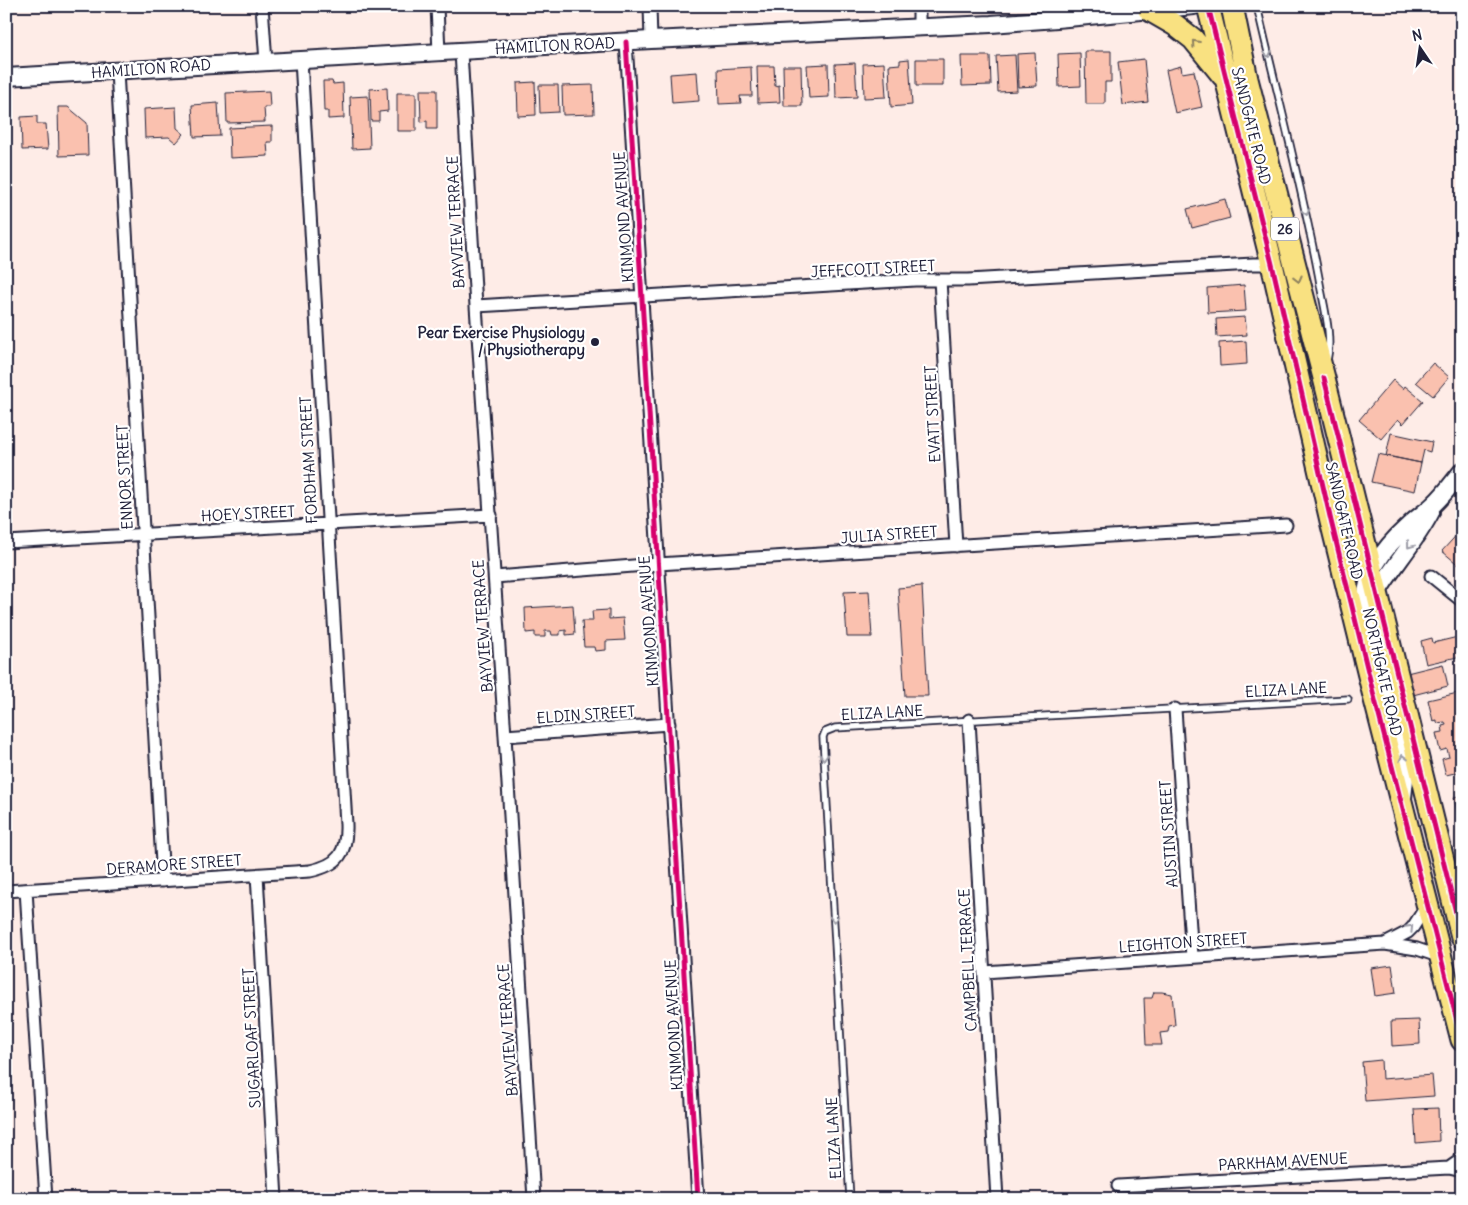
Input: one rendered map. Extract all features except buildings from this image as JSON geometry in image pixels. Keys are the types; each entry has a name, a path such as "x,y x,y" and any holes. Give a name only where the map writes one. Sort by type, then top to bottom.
{"highway":[{"name":"SANDGATE ROAD","path":"1208,6 1272,264 1373,692 1441,957 1458,1004 1462,1040"},
{"name":"SANDGATE ROAD","path":"1232,6 1247,79 1324,378 1462,937"},
{"path":"1151,8 1193,39 1226,80"}],"main road":[{"name":"HAMILTON ROAD","path":"6,78 651,40 1057,19 1151,8 1194,6"},
{"name":"NORTHGATE ROAD","path":"1402,806 1406,770 1366,605 1366,594 1372,571 1392,541 1435,503 1462,471"},
{"name":"NORTHGATE ROAD","path":"1377,593 1424,525 1435,503"}],"street":[{"path":"262,6 266,62"},
{"path":"437,6 439,53"},
{"path":"650,6 651,40"},
{"path":"919,6 920,27"},
{"name":"KINMOND AVENUE","path":"626,42 698,1199"},
{"name":"BAYVIEW TERRACE","path":"461,52 534,1199"},
{"name":"FORDHAM STREET","path":"301,60 346,824 345,843 339,858"},
{"name":"ENNOR STREET","path":"117,72 164,881"},
{"name":"JEFFCOTT STREET","path":"476,306 915,280 1272,264"},
{"name":"EVATT STREET","path":"940,280 956,546"},
{"name":"HOEY STREET","path":"6,542 491,515"},
{"name":"JULIA STREET","path":"495,577 658,564 1286,525"},
{"path":"1431,576 1462,601"},
{"name":"AUSTIN STREET","path":"1175,709 1192,957"},
{"name":"CAMPBELL TERRACE","path":"970,720 997,1199"},
{"name":"ELDIN STREET","path":"505,736 669,724"},
{"name":"DERAMORE STREET","path":"6,891 310,871 328,865 339,858"},
{"name":"SUGARLOAF STREET","path":"258,875 276,1199"},
{"path":"26,890 46,1199"},
{"name":"LEIGHTON STREET","path":"1385,944 1408,932 1427,904"},
{"name":"LEIGHTON STREET","path":"984,972 1385,944 1417,949 1441,957"},
{"path":"1449,1168 1462,1159"},
{"name":"PARKHAM AVENUE","path":"1118,1186 1449,1168 1462,1171"}],"lane":[{"name":"SANDGATE ROAD","path":"1257,6 1310,231 1327,325 1329,351 1324,378"},
{"name":"ELIZA LANE","path":"850,1199 824,734 834,728 1348,699"}],"cycle path":[{"path":"1208,6 1272,264 1331,521 1373,692 1462,1040"},
{"path":"626,42 698,1199"},
{"path":"1324,378 1462,937"}],"place":[{"name":"Pear Exercise Physiology / Physiotherapy","path":"595,342"}]}
